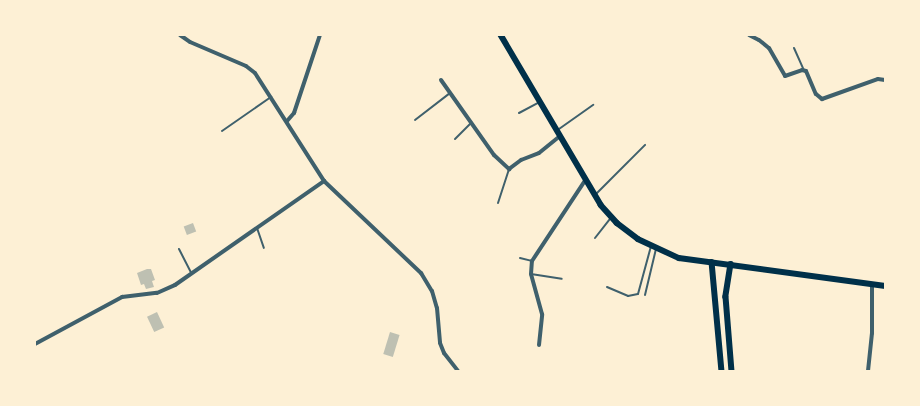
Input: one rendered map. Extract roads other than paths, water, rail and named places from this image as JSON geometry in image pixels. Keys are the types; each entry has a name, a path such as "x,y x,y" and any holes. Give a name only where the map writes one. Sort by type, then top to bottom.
{"highway":[{"path":"501,35 595,195 612,217 638,239 653,248 678,258 885,286"},
{"path":"712,262 722,371"},
{"path":"731,264 726,297 732,371"}],"street":[{"path":"180,35 190,42 251,70 287,121 324,181 427,282 437,308 440,343 444,353 458,371"},
{"path":"287,121 294,112 320,35"},
{"path":"749,35 769,48 785,76 804,70 816,94 822,99 878,79 885,80"},
{"path":"441,80 494,155 510,169 521,160 539,153 558,133"},
{"path":"539,345 542,314 531,274 532,261 586,179"},
{"path":"35,344 122,297 157,293 175,285 324,181"},
{"path":"868,371 872,333 872,285"}],"lane":[{"path":"794,48 804,70"},
{"path":"415,120 450,93"},
{"path":"222,131 271,97"},
{"path":"519,113 540,102"},
{"path":"558,133 593,105"},
{"path":"455,139 471,123"},
{"path":"595,195 645,145"},
{"path":"498,202 510,169"},
{"path":"595,238 612,217"},
{"path":"257,228 264,248"},
{"path":"607,287 628,296 638,294 653,248"},
{"path":"646,295 653,248"},
{"path":"179,249 191,274"},
{"path":"520,258 532,261"},
{"path":"531,274 562,279"}]}
